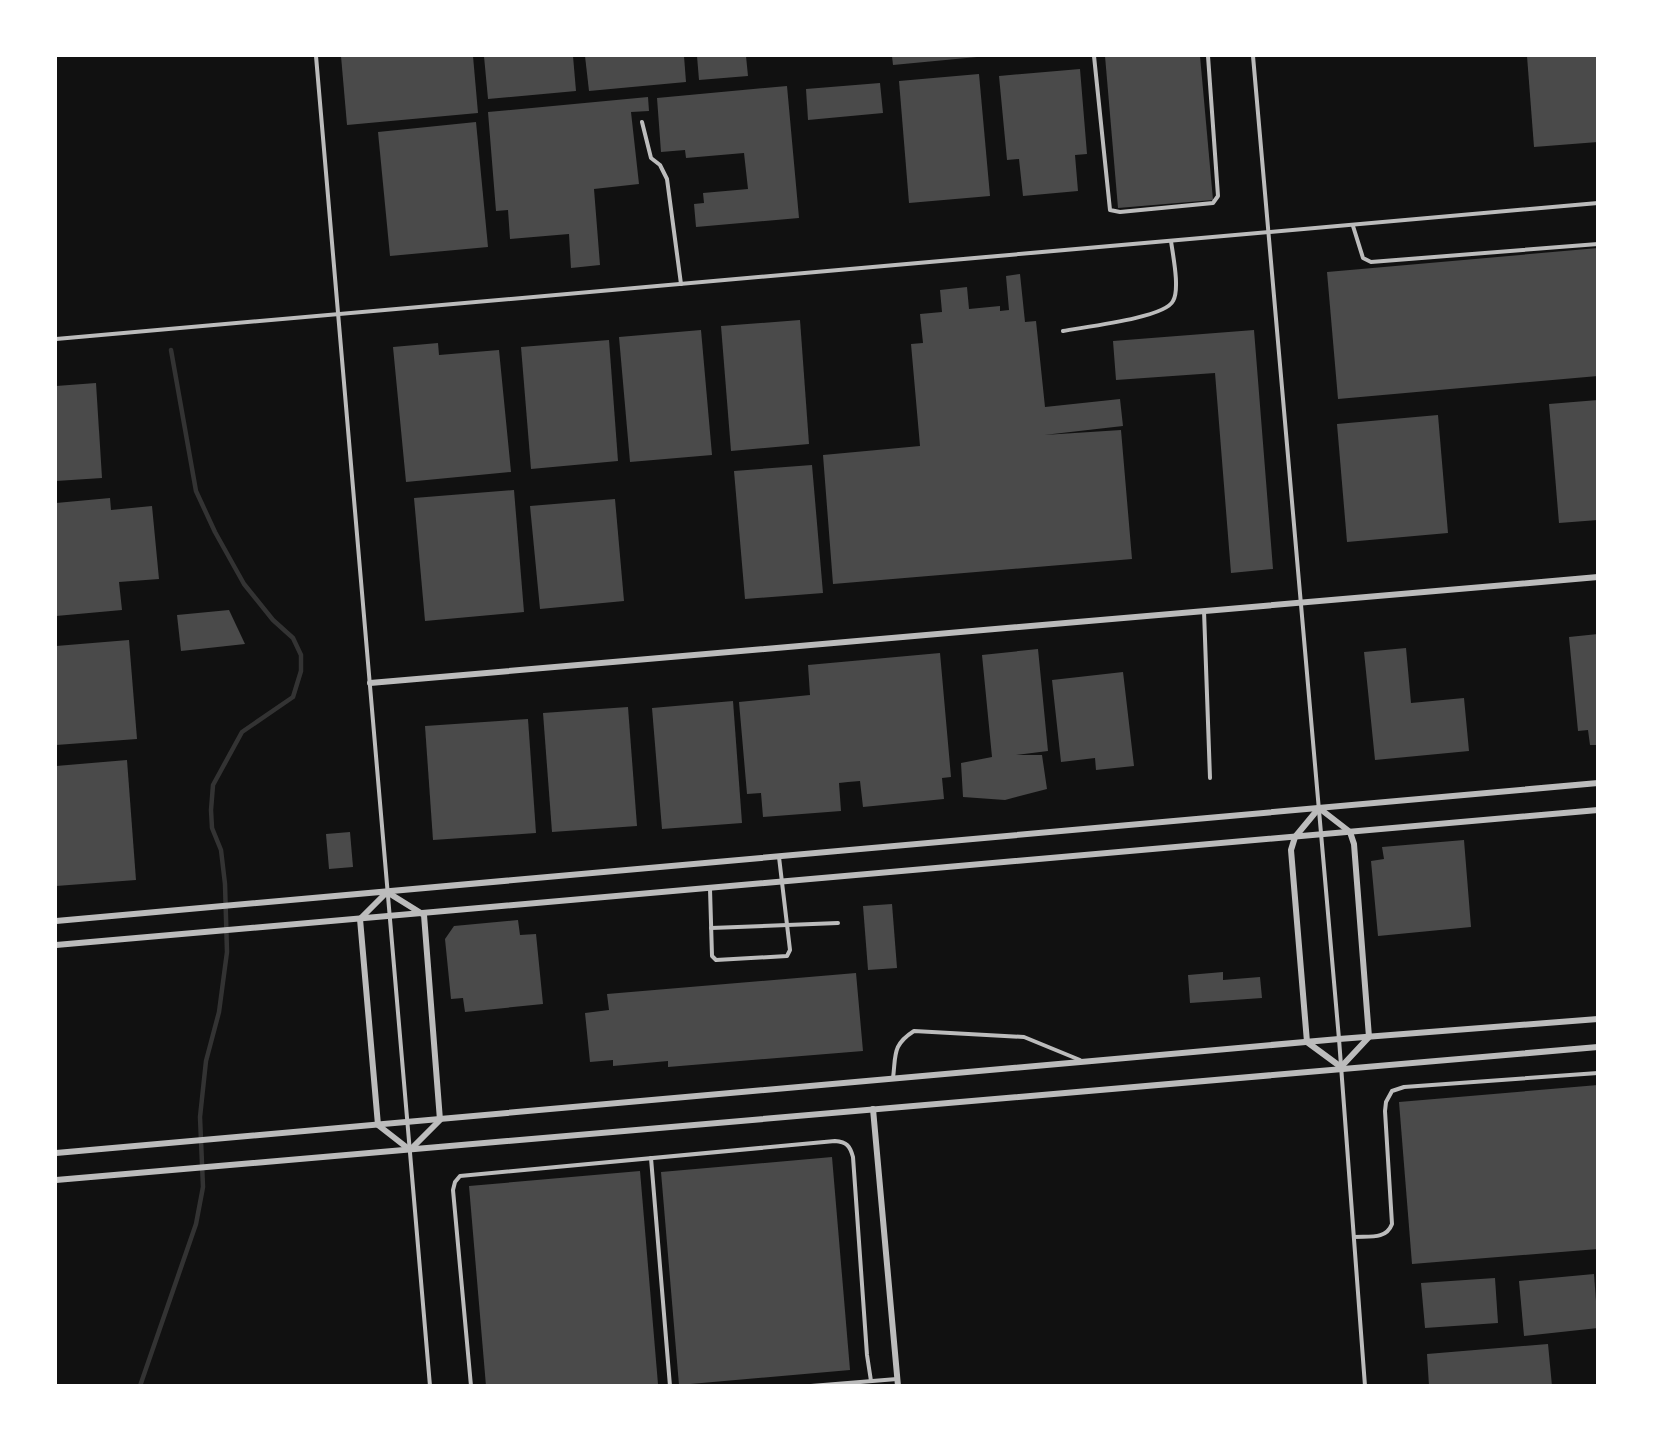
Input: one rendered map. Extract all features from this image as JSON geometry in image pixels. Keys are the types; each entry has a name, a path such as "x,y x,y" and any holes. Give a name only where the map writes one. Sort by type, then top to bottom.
{"street":[{"path":"370,683 1598,577"},
{"path":"56,921 1598,783"},
{"path":"1319,808 1350,832 1354,844 1369,1037 1341,1067"},
{"path":"1319,808 1295,837 1291,850 1307,1042 1341,1067"},
{"path":"56,945 424,915 1598,810"},
{"path":"387,892 424,915"},
{"path":"387,892 360,919 378,1125 410,1150"},
{"path":"410,1150 440,1120 424,915"},
{"path":"56,1153 169,1141 440,1120 1339,1039 1598,1018"},
{"path":"56,1180 1341,1067 1598,1047"},
{"path":"873,1109 898,1382"}],"lane":[{"path":"316,56 430,1386"},
{"path":"1094,56 1110,210 1120,212 1213,203 1218,196 1208,56"},
{"path":"1253,56 1339,1039 1365,1386"},
{"path":"642,122 651,158 660,165 667,179 681,284"},
{"path":"56,339 1598,203"},
{"path":"1353,225 1363,258 1371,262 1598,244"},
{"path":"1063,331 1151,315 1167,308 1173,301 1176,289 1171,242"},
{"path":"1204,611 1210,778"},
{"path":"710,889 712,956 716,960 787,956 790,950 779,857"},
{"path":"711,928 838,923"},
{"path":"893,1079 897,1047 902,1038 914,1031 1024,1037 1083,1062"},
{"path":"1354,1237 1383,1236 1389,1232 1392,1224 1385,1111 1386,1102 1392,1091 1404,1087 1598,1072"},
{"path":"471,1386 453,1190 454,1182 460,1176 835,1141 844,1142 851,1148 853,1157 871,1381"},
{"path":"651,1158 670,1386"},
{"path":"811,1386 871,1381 898,1382"}],"building":[{"path":"341,56 473,56 478,113 347,125"},
{"path":"484,56 573,56 576,91 488,99"},
{"path":"585,56 684,56 686,82 589,91"},
{"path":"697,56 746,56 748,76 699,80"},
{"path":"892,56 977,56 977,57 893,65"},
{"path":"1105,56 1200,56 1213,200 1118,208"},
{"path":"1527,56 1598,56 1598,142 1534,147"},
{"path":"1080,69 1087,154 1075,155 1078,191 1023,196 1019,159 1007,160 999,76"},
{"path":"979,74 990,196 909,203 899,81"},
{"path":"880,83 883,113 808,120 806,89"},
{"path":"787,86 799,218 696,227 694,204 704,203 703,193 748,189 744,153 686,158 685,150 661,152 657,98"},
{"path":"648,97 649,111 631,112 639,184 594,189 600,265 571,268 569,234 510,239 508,210 496,211 488,112"},
{"path":"476,122 488,247 390,256 378,132"},
{"path":"1598,248 1598,376 1338,399 1327,272"},
{"path":"1020,274 1025,322 1036,321 1045,407 1120,399 1123,426 1044,435 1121,430 1132,559 833,584 823,455 920,446 911,344 923,343 920,314 942,312 940,290 967,287 969,309 1000,306 1000,311 1009,310 1006,276"},
{"path":"800,320 809,444 731,451 721,326"},
{"path":"701,330 712,455 630,462 619,337"},
{"path":"1254,330 1273,569 1231,573 1215,373 1116,380 1113,341"},
{"path":"609,340 618,461 531,469 521,347"},
{"path":"438,343 439,355 499,350 511,472 406,482 393,347"},
{"path":"96,383 102,478 56,481 56,386"},
{"path":"1598,400 1598,520 1559,523 1549,404"},
{"path":"1438,415 1448,533 1347,542 1337,424"},
{"path":"812,465 823,593 745,599 734,471"},
{"path":"514,490 524,612 425,621 414,498"},
{"path":"110,498 111,510 152,506 159,579 119,582 122,610 56,616 56,503"},
{"path":"615,499 624,601 540,609 530,506"},
{"path":"229,610 245,644 181,651 177,615"},
{"path":"1598,634 1598,745 1590,745 1588,730 1578,731 1569,637"},
{"path":"129,640 137,739 56,745 56,646"},
{"path":"1406,648 1411,703 1464,698 1469,751 1375,760 1364,652"},
{"path":"1038,649 1048,751 1016,755 1042,755 1047,789 1005,800 963,797 961,763 992,757 982,655"},
{"path":"940,653 951,777 942,778 944,799 863,807 860,781 848,782 839,783 841,811 763,817 761,793 747,794 739,702 810,695 808,665"},
{"path":"1123,672 1134,766 1096,770 1095,758 1061,762 1052,680"},
{"path":"733,701 742,823 662,829 652,708"},
{"path":"628,707 637,826 552,832 543,713"},
{"path":"528,719 536,833 433,840 425,726"},
{"path":"127,760 136,880 56,886 56,766"},
{"path":"350,832 353,867 329,869 326,834"},
{"path":"1464,840 1471,927 1378,936 1371,861 1384,859 1382,847"},
{"path":"892,904 897,968 868,970 863,906"},
{"path":"518,920 520,935 536,934 543,1004 465,1012 463,998 451,999 445,939 454,926"},
{"path":"1223,972 1223,980 1260,977 1262,998 1190,1003 1188,975"},
{"path":"856,973 863,1051 668,1067 668,1061 613,1066 613,1060 590,1062 585,1013 609,1010 607,994"},
{"path":"1598,1085 1598,1249 1412,1264 1399,1102"},
{"path":"832,1157 850,1370 679,1385 661,1172"},
{"path":"640,1171 658,1384 486,1386 469,1186"},
{"path":"1594,1274 1598,1328 1524,1336 1519,1281"},
{"path":"1495,1278 1498,1323 1425,1328 1421,1283"},
{"path":"1548,1344 1552,1386 1429,1386 1427,1354"}],"waterway":[{"path":"140,1386 196,1224 203,1187 200,1117 206,1061 219,1012 227,952 225,884 221,850 212,828 213,785 242,732 293,697 301,671 301,655 293,638 273,620 244,584 215,532 196,491 171,350"}]}
